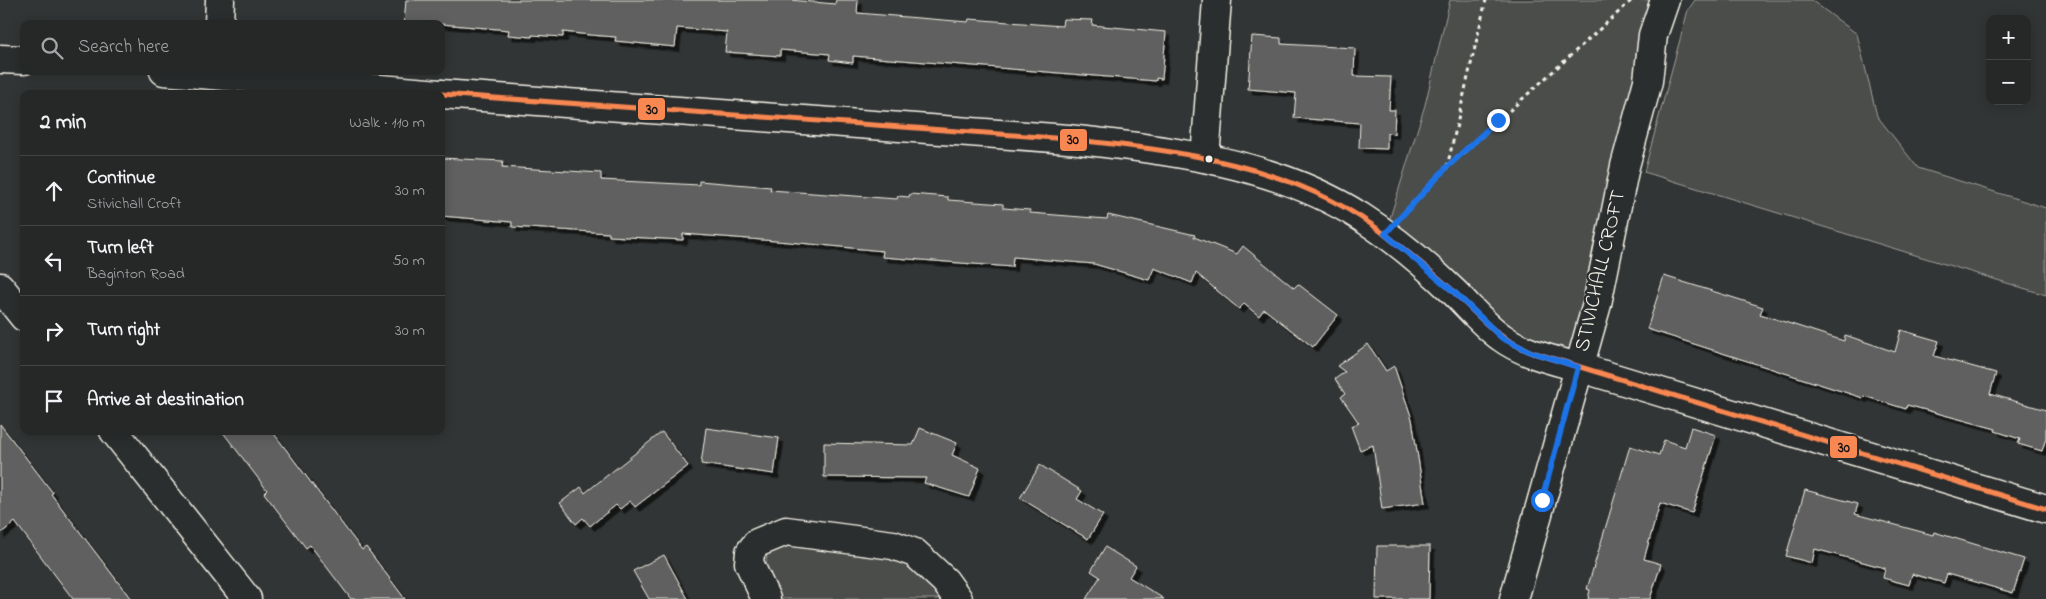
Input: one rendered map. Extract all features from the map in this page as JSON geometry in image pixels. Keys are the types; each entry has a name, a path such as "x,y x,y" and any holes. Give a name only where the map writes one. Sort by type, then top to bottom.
{"street":[{"path":"219,20 220,0"},
{"path":"1205,158 1217,0"},
{"name":"STIVICHALL CROFT","path":"1514,599 1597,304 1617,200 1648,81 1653,35 1665,0"},
{"path":"0,59 20,60"},
{"path":"237,75 398,90"},
{"path":"445,94 1068,139 1139,147 1205,158 1255,170 1309,189 1352,212 1385,234 1448,286 1502,338 1531,352 2046,509"},
{"path":"0,287 20,312"},
{"path":"117,435 247,599"},
{"path":"766,599 749,563 750,552 757,543 786,531 893,545 915,553 944,581 958,599"}],"path":[{"path":"1447,167 1486,0"},
{"path":"1385,234 1447,167 1632,0"}],"shaded area":[{"path":"1450,0 1665,0 1578,367 1554,361 1385,234 1425,105"},
{"path":"1695,0 1811,0 1857,34 1877,116 1918,168 2046,208 2046,295 1644,172 1688,10"},
{"path":"798,542 906,561 944,599 781,599 773,589 768,578 766,567 767,554 773,548"}],"building":[{"path":"406,0 790,0 835,4 836,0 858,0 857,13 968,22 969,19 1062,26 1063,19 1093,20 1092,25 1166,32 1162,79 1156,78 1156,81 853,56 853,63 829,60 830,54 780,50 780,56 725,52 727,32 677,28 675,47 615,41 616,37 563,32 563,37 508,35 509,30 445,24 445,20 404,20"},
{"path":"1252,36 1281,38 1281,44 1355,48 1354,76 1391,77 1389,110 1395,110 1394,134 1387,133 1387,149 1359,148 1360,123 1294,118 1296,93 1248,89"},
{"path":"445,158 503,161 502,167 601,173 601,180 699,185 699,181 771,187 770,190 897,199 898,196 909,197 910,194 948,197 948,200 1003,204 1003,208 1030,210 1030,213 1107,219 1108,215 1195,235 1194,237 1237,254 1243,246 1294,288 1298,284 1338,315 1313,347 1264,309 1259,316 1244,304 1239,309 1196,273 1192,283 1154,268 1149,280 1094,264 1013,257 1012,267 882,257 883,251 789,242 683,234 683,240 609,236 609,233 512,227 512,222 445,216"},
{"path":"1664,276 1763,307 1760,314 1844,341 1845,335 1895,352 1901,330 1939,341 1934,356 1996,373 1990,394 2046,410 2046,438 2042,451 2018,444 2020,439 1995,431 1996,429 1907,405 1906,409 1864,396 1863,398 1647,329"},
{"path":"1368,344 1386,371 1394,366 1412,419 1425,503 1382,509 1373,445 1360,450 1351,426 1359,423 1341,397 1345,394 1335,379 1345,372 1337,366"},
{"path":"0,424 131,599 73,599 15,522 0,534"},
{"path":"1691,427 1716,435 1692,513 1660,503 1644,559 1661,564 1650,599 1588,599 1590,590 1587,589 1630,446 1659,455 1664,440 1685,447"},
{"path":"706,428 779,438 774,474 701,464"},
{"path":"920,428 957,443 952,455 980,468 969,497 924,483 926,478 824,477 824,443 913,445"},
{"path":"662,432 688,466 635,507 630,501 620,509 616,505 590,526 583,518 576,524 560,503 581,487 585,493"},
{"path":"225,435 275,435 362,550 366,547 405,599 351,599 310,545 306,548 264,493 267,490"},
{"path":"1040,465 1082,491 1077,499 1103,515 1088,539 1020,498"},
{"path":"1805,490 1858,504 1855,514 1933,535 1934,532 2024,559 2013,593 1947,574 1944,583 1912,574 1909,585 1883,578 1885,568 1815,549 1812,563 1786,556"},
{"path":"1377,546 1430,546 1429,599 1376,599"},
{"path":"1105,547 1136,566 1129,577 1164,599 1086,599 1100,577 1091,571"},
{"path":"664,555 688,599 649,599 633,571"}],"transit line":[{"name":"30","path":"445,94 1068,139 1152,149 1235,165 1276,177 1315,192 1352,212 1387,236 1430,270 1498,333 1507,340 1531,352 2046,509"}],"route":[{"path":"1498,120 1447,167 1385,234 1423,264 1502,338 1554,361 1578,367 1542,500"}]}
